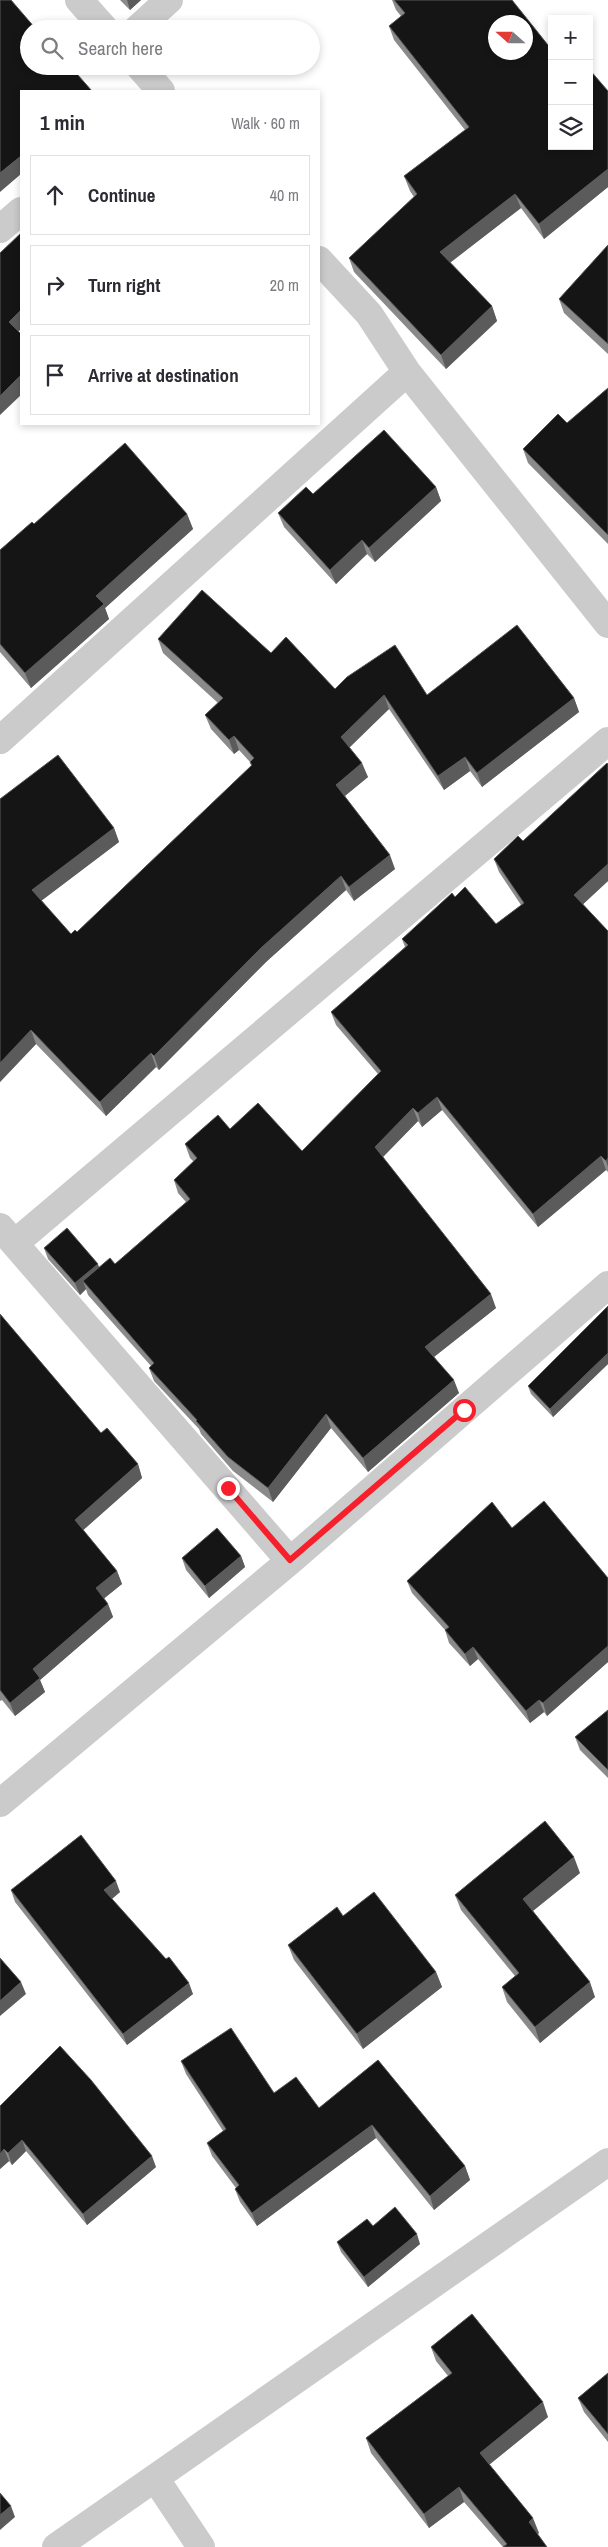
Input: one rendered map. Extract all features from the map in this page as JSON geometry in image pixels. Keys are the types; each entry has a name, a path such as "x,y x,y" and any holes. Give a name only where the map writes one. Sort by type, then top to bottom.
{"street":[{"path":"79,0 97,20"},
{"path":"147,20 169,0"},
{"path":"147,75 160,90"},
{"path":"0,229 20,212"},
{"path":"320,261 368,314 407,372 608,624"},
{"path":"0,740 407,372"},
{"path":"290,1560 7,1235 608,741"},
{"path":"0,1803 290,1560 608,1285"},
{"path":"56,2547 608,2162"},
{"path":"155,2478 201,2547"}],"building":[{"path":"0,0 11,0 28,20 20,20 20,75 78,75 91,90 20,90 20,157 0,173"},
{"path":"394,0 512,0 524,15 488,15 488,60 533,60 533,26 548,45 548,150 593,150 593,74 608,91 608,169 539,224 515,194 440,252 492,306 441,355 349,258 417,194 404,176 469,127 389,26 405,13"},
{"path":"20,234 20,311 9,322 20,333 20,376 0,396 0,253"},
{"path":"608,245 608,344 559,299"},
{"path":"608,388 608,535 523,449 558,414 567,423"},
{"path":"384,430 436,487 369,548 362,540 330,570 278,513 306,487 313,494"},
{"path":"125,443 187,514 96,596 104,604 25,673 0,644 0,550 32,522 34,524"},
{"path":"202,590 271,653 286,637 335,689 347,677 395,645 427,695 517,625 574,698 477,773 465,757 438,776 384,695 341,737 362,763 336,785 390,855 349,887 341,876 261,948 154,1056 151,1053 100,1102 31,1030 0,1063 0,799 58,755 114,828 32,890 71,934 75,930 77,932 252,765 250,762 254,758 234,736 229,740 205,715 223,698 158,639"},
{"path":"607,763 608,864 574,895 608,931 608,1158 606,1161 601,1156 533,1214 437,1097 418,1113 413,1108 375,1147 491,1294 425,1347 454,1380 363,1458 326,1414 268,1488 228,1457 149,1368 154,1363 83,1281 110,1258 115,1264 190,1199 174,1180 197,1158 185,1144 218,1115 230,1129 258,1103 302,1151 381,1071 331,1012 408,945 402,939 452,893 455,897 465,887 496,924 524,903 494,859 518,836 523,841"},
{"path":"67,1228 98,1264 75,1283 44,1248"},
{"path":"608,1306 608,1353 550,1409 528,1386"},
{"path":"0,1314 101,1433 107,1428 138,1464 75,1520 117,1571 96,1588 108,1604 33,1669 40,1678 10,1703 0,1690"},
{"path":"544,1501 608,1578 608,1646 543,1703 539,1700 526,1711 473,1647 465,1654 445,1630 449,1627 407,1581 492,1502 512,1528"},
{"path":"217,1528 241,1556 205,1586 182,1558"},
{"path":"608,1710 608,1770 575,1737"},
{"path":"545,1821 574,1857 523,1899 590,1982 535,2027 502,1987 519,1973 455,1895"},
{"path":"81,1835 116,1881 104,1890 166,1959 169,1957 189,1983 123,2034 11,1890"},
{"path":"374,1892 436,1972 357,2034 288,1945 337,1907 343,1916"},
{"path":"0,1958 21,1982 0,2001"},
{"path":"231,2028 274,2093 296,2077 319,2108 378,2060 465,2166 430,2196 372,2125 252,2213 235,2189 239,2185 207,2143 226,2129 181,2061"},
{"path":"60,2046 91,2080 152,2156 83,2214 22,2140 8,2153 4,2149 0,2154 0,2106"},
{"path":"395,2207 417,2234 364,2277 337,2242 367,2219 373,2226"},
{"path":"472,2314 543,2402 480,2453 533,2518 529,2522 547,2547 503,2547 507,2544 459,2487 424,2514 366,2438 452,2373 431,2347"},
{"path":"608,2373 608,2434 578,2398"},
{"path":"0,2493 11,2506 0,2515"}],"route":[{"path":"228,1488 290,1560 464,1410"}]}
